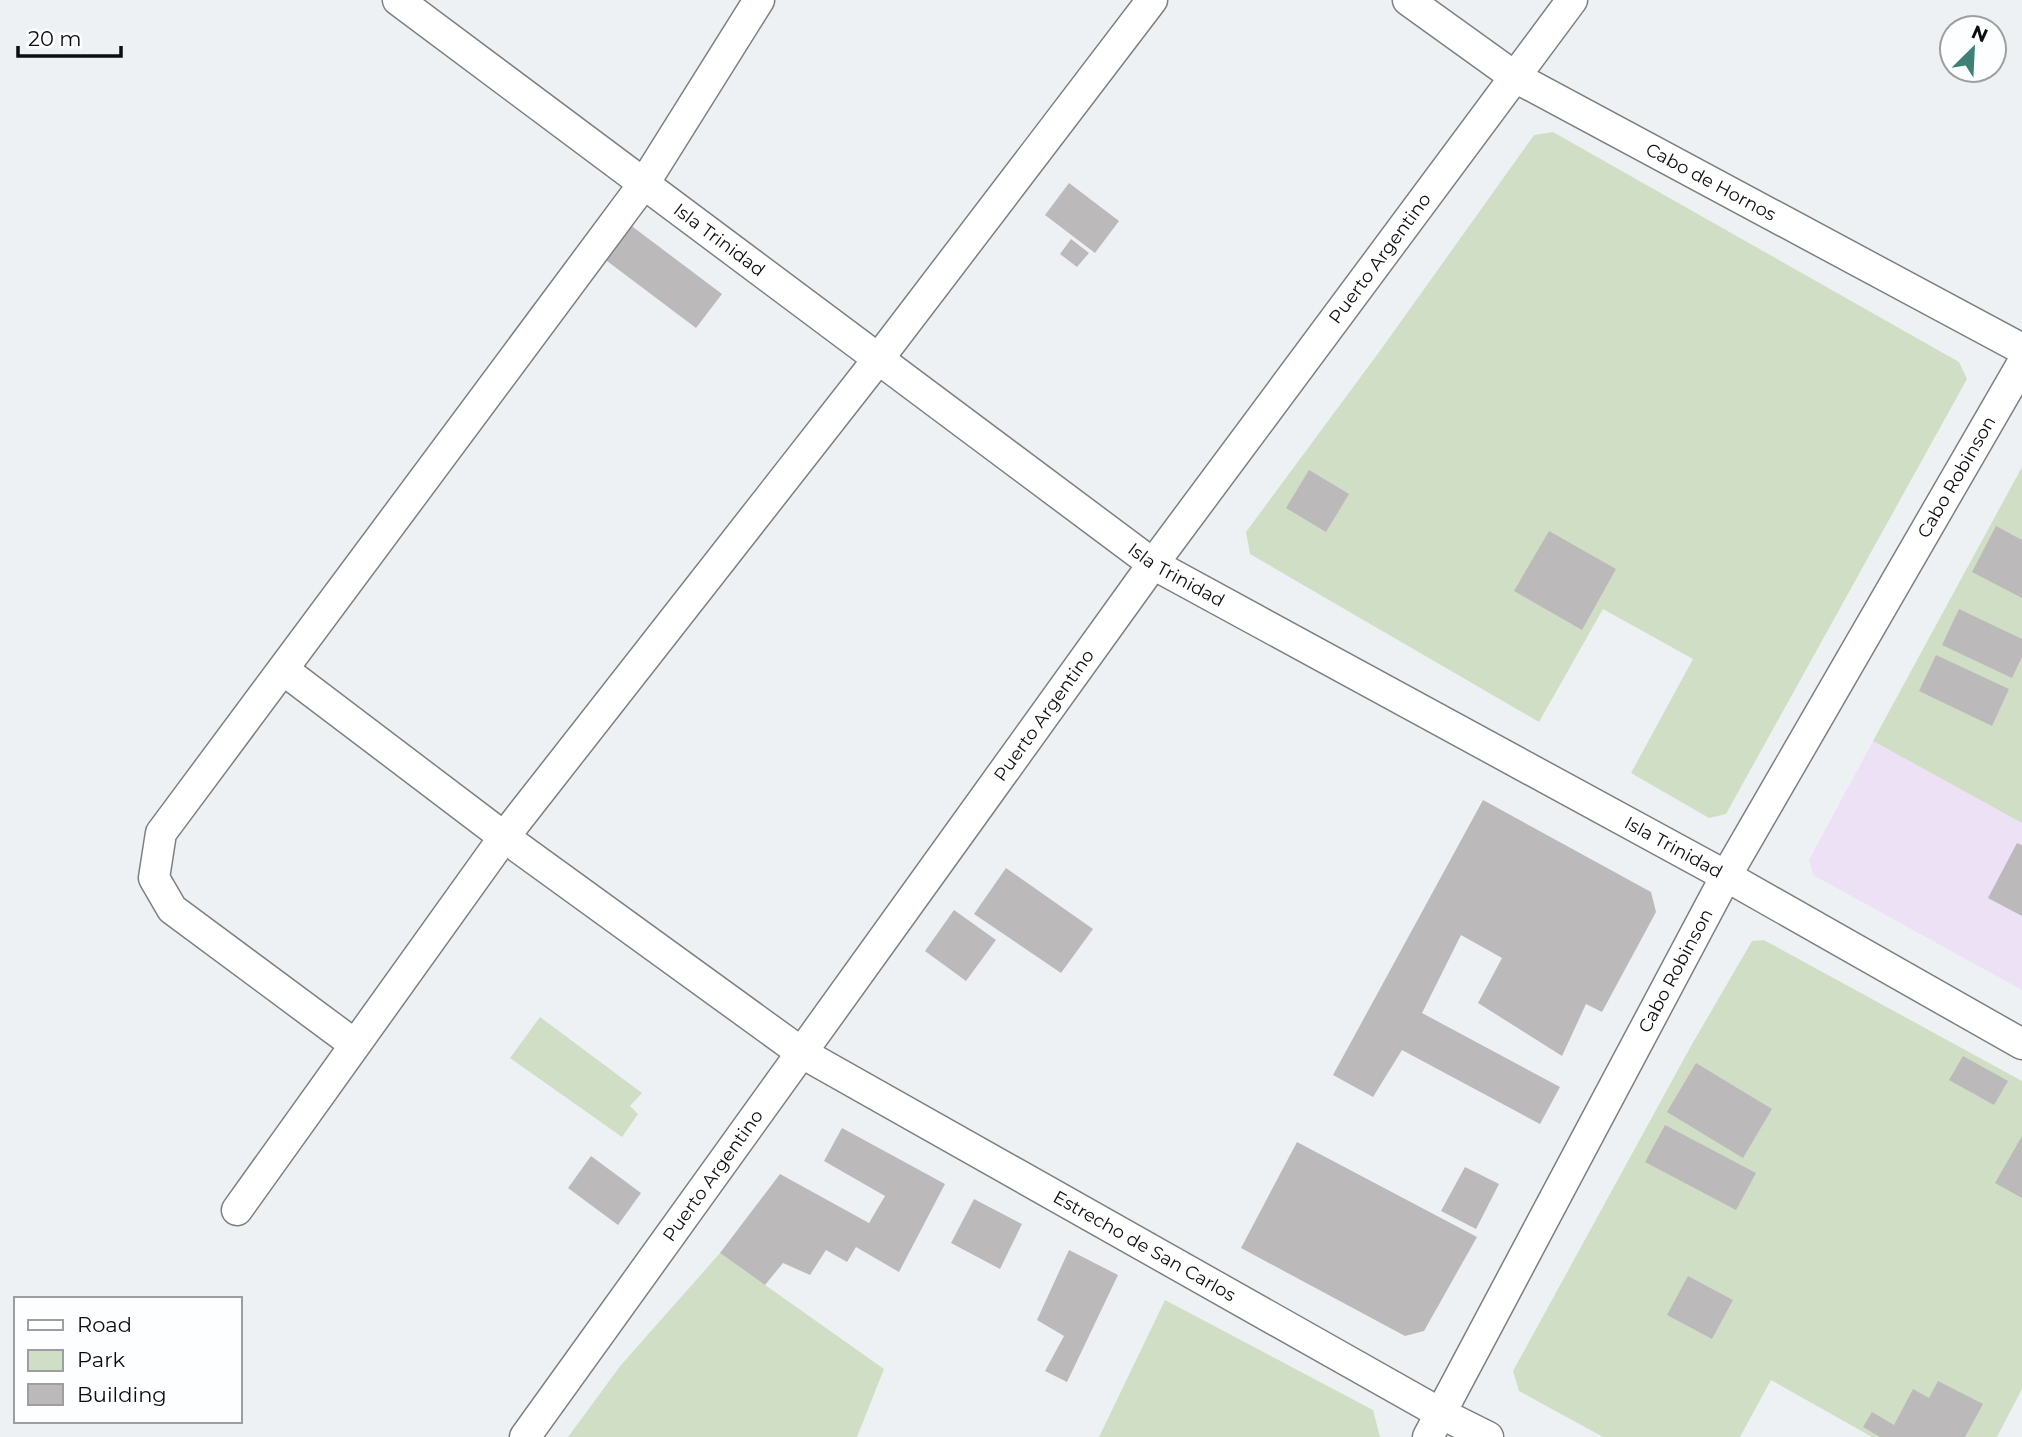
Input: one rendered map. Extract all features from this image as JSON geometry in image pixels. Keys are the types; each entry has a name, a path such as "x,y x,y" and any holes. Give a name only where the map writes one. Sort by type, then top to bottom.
{"street":[{"name":"Isla Trinidad","path":"398,0 1153,564 1726,876 2022,1044"},
{"path":"354,1044 172,909 154,877 161,833 285,671 645,183 759,0"},
{"path":"237,1210 504,838 878,358 1152,0"},
{"name":"Cabo de Hornos","path":"1408,0 1515,77 2022,349"},
{"name":"Puerto Argentino","path":"525,1437 1153,564 1572,0"},
{"name":"Cabo Robinson","path":"1434,1425 1726,876 2022,364"},
{"name":"Estrecho de San Carlos","path":"285,671 504,838 802,1053 1434,1425 1488,1437"}],"shaded area":[{"path":"1873,741 2022,823 2022,990 1813,875 1809,860"}],"green space":[{"path":"1553,132 1959,362 1967,379 1726,814 1709,818 1631,773 1693,659 1603,609 1539,722 1250,554 1246,532 1534,135"},
{"path":"2022,467 2022,823 1873,741"},
{"path":"1764,940 2022,1081 2022,1389 1997,1437 1872,1437 1771,1380 1740,1437 1603,1437 1519,1391 1513,1371 1691,1046 1752,941"},
{"path":"540,1017 642,1093 630,1106 638,1114 622,1137 510,1058"},
{"path":"720,1253 884,1369 857,1437 568,1437 621,1365"},
{"path":"1165,1300 1373,1410 1380,1437 1099,1437"}],"building":[{"path":"1069,183 1119,221 1095,253 1045,215"},
{"path":"625,221 722,294 696,328 599,255"},
{"path":"1071,239 1089,253 1077,267 1060,254"},
{"path":"1309,470 1349,494 1326,532 1286,508"},
{"path":"1996,526 2022,540 2022,598 1972,572"},
{"path":"1549,531 1616,569 1582,630 1514,591"},
{"path":"1959,609 2022,639 2022,657 2012,678 1942,645"},
{"path":"1936,655 2009,689 1992,726 1919,691"},
{"path":"1483,800 1651,892 1656,912 1602,1012 1586,1004 1562,1056 1478,1003 1502,958 1461,935 1422,1013 1560,1087 1540,1124 1402,1050 1373,1097 1333,1075"},
{"path":"2017,843 2022,845 2022,916 1988,898"},
{"path":"1006,868 1093,929 1061,973 974,914"},
{"path":"954,910 996,940 966,981 925,951"},
{"path":"1963,1056 2008,1081 1994,1105 1949,1080"},
{"path":"1696,1063 1772,1109 1743,1158 1667,1112"},
{"path":"1665,1125 1756,1173 1736,1210 1645,1162"},
{"path":"842,1128 945,1184 899,1272 856,1247 847,1262 826,1250 810,1275 783,1263 765,1285 720,1253 780,1174 869,1223 885,1196 824,1161"},
{"path":"2022,1136 2022,1198 1995,1183"},
{"path":"1297,1142 1477,1237 1424,1331 1405,1336 1241,1248"},
{"path":"591,1156 641,1193 618,1225 568,1188"},
{"path":"1465,1167 1499,1184 1476,1229 1441,1211"},
{"path":"974,1199 1022,1224 1000,1269 951,1243"},
{"path":"1069,1250 1118,1275 1067,1382 1045,1371 1064,1336 1037,1320"},
{"path":"1688,1276 1733,1300 1712,1339 1667,1315"},
{"path":"1938,1381 1983,1404 1965,1437 1880,1437 1863,1427 1872,1412 1894,1425 1913,1389 1929,1398"}]}
